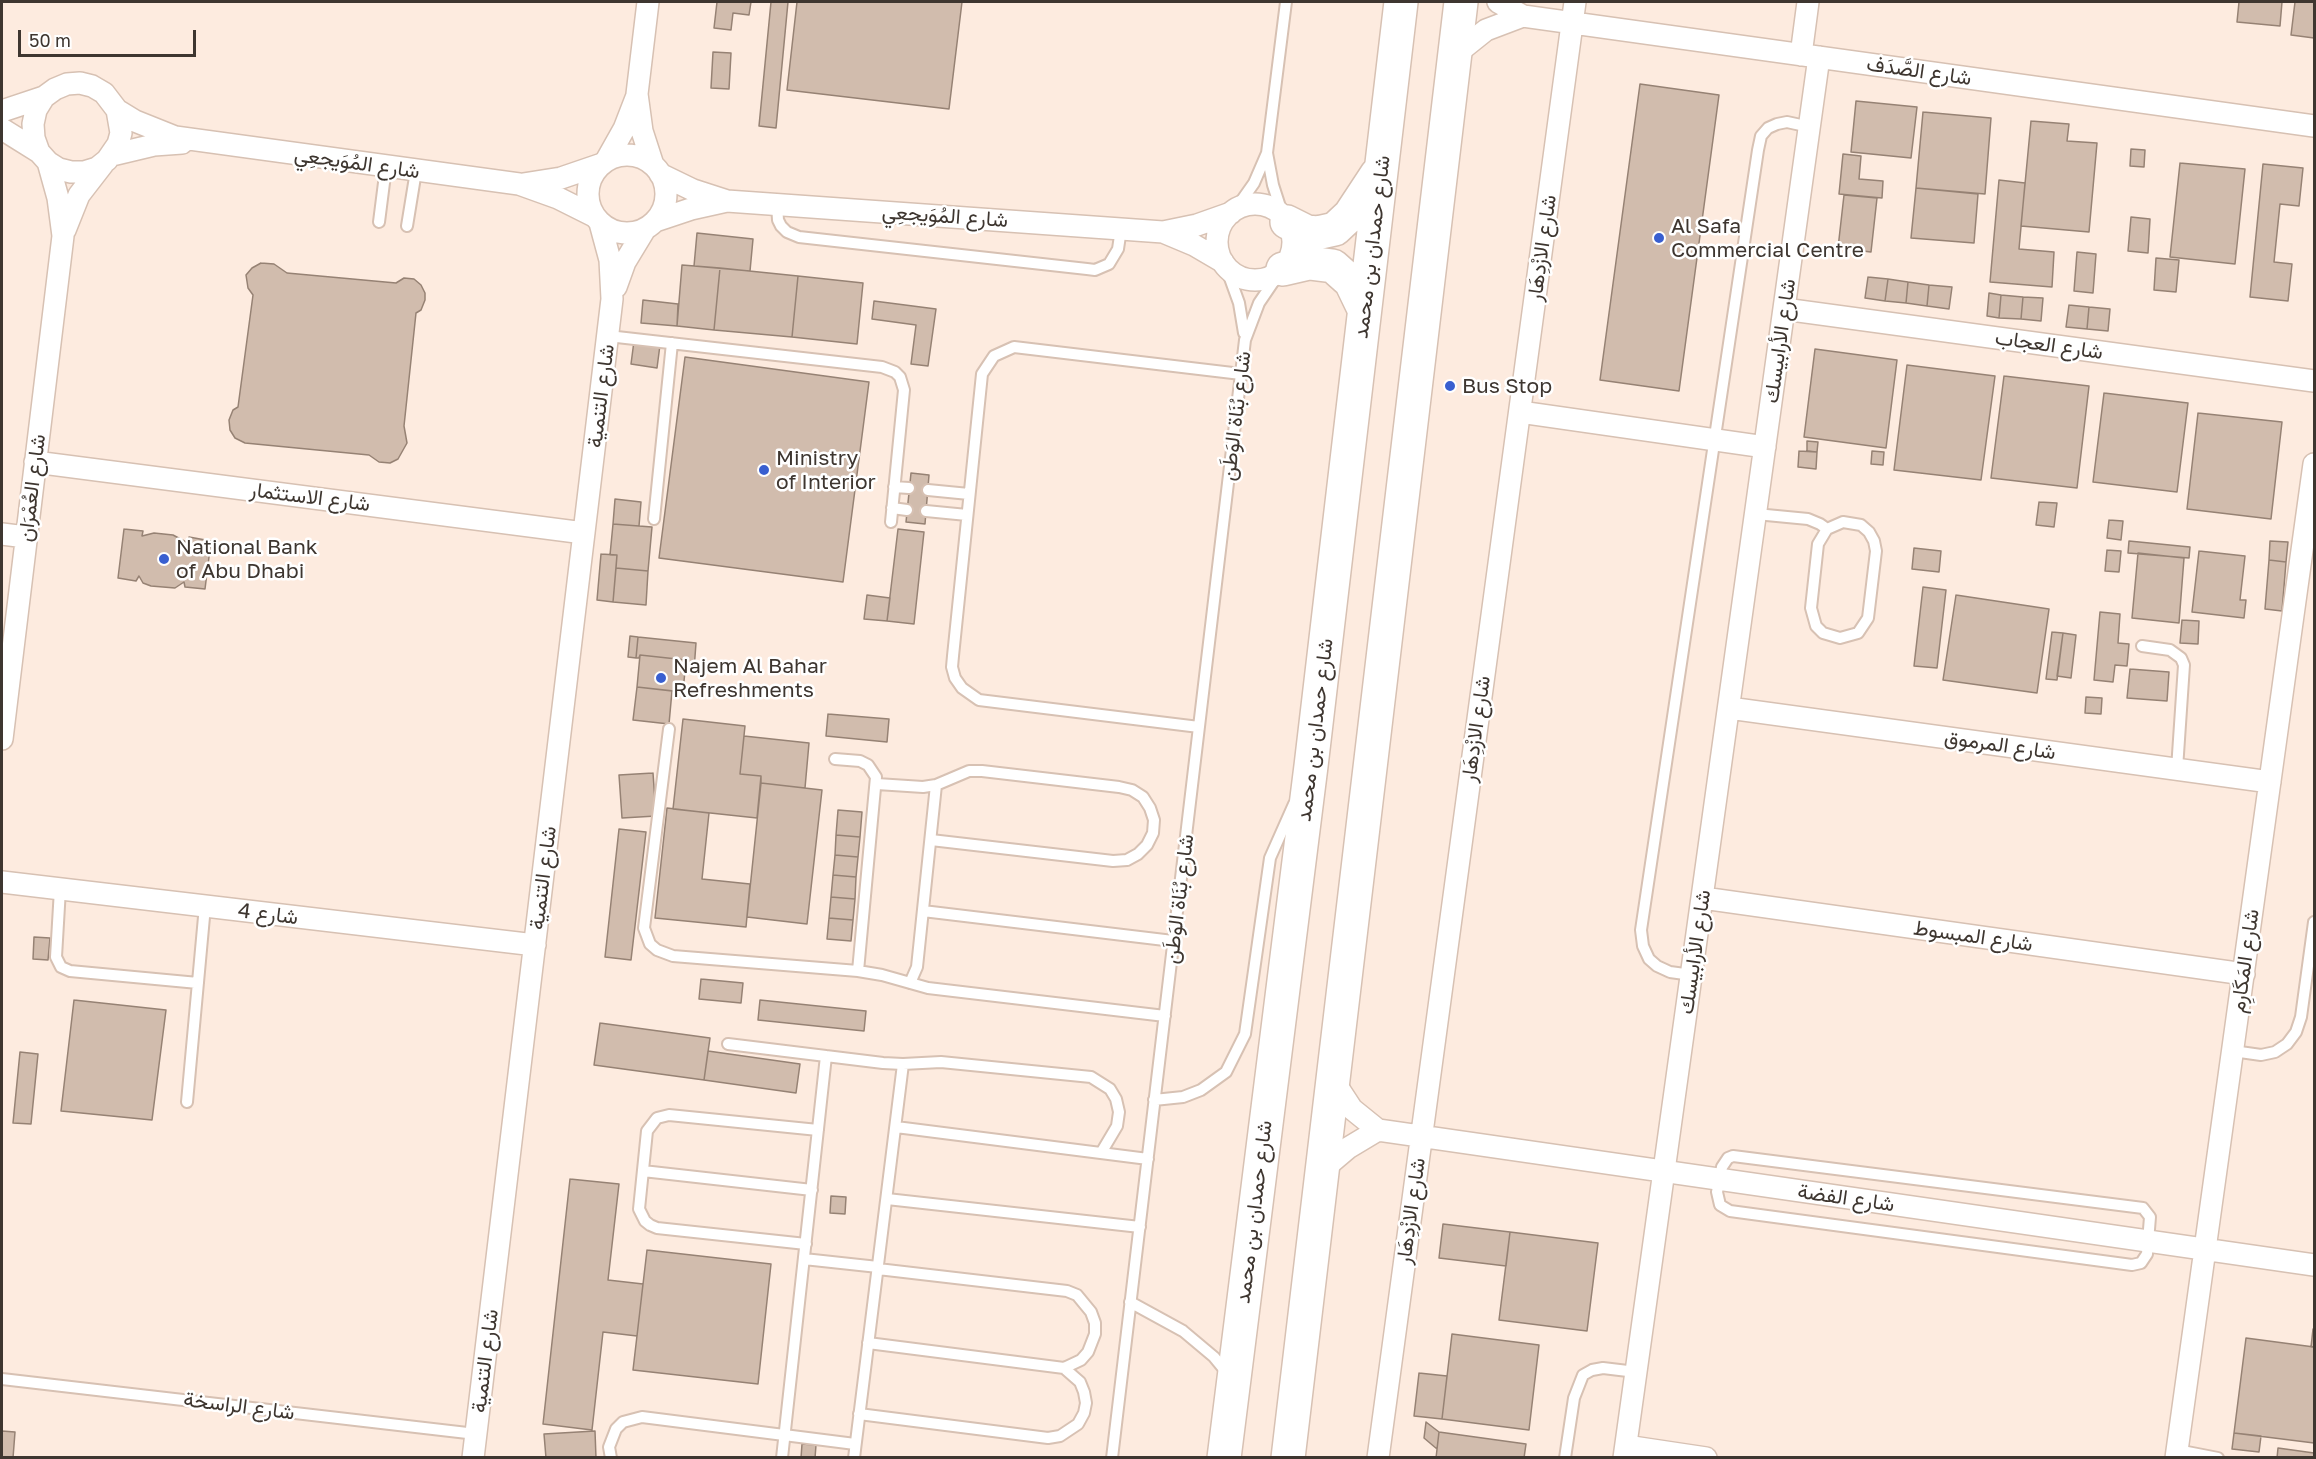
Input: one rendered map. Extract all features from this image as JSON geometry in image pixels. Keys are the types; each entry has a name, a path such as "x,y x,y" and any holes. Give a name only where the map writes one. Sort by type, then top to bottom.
{"main road":[{"name":"شارع حمدان بن محمد","path":"1224,1458 1311,766 1401,2"},
{"path":"1288,1458 1461,2"},
{"path":"1285,219 1307,232 1317,233 1335,229 1354,210 1381,167"},
{"path":"1282,269 1309,263 1333,266 1350,282 1364,309"}],"street":[{"path":"637,94 642,131 664,186 665,199 662,211 650,225 634,233 622,233 597,220 588,198 588,189 591,180 624,129 637,94 648,2"},
{"name":"شارع الصَّدَف","path":"1498,2 1523,16 2314,126"},
{"name":"شارع الازْدِهَار","path":"1378,1458 1575,2"},
{"name":"شارع الأرابيسك","path":"1625,1452 1810,127 1808,2"},
{"name":"شارع الصَّدَف","path":"1456,54 1486,30 1523,16"},
{"path":"2,111 44,97 61,87 80,83 92,86 104,93 117,110 121,133 110,157 97,168 84,172 71,172 59,169 2,129"},
{"path":"44,97 36,110 33,124 33,138 44,157"},
{"name":"شارع المُوَيجعِي","path":"117,110 155,130 196,142 519,184 558,198 597,220"},
{"name":"شارع المُوَيجعِي","path":"110,157 154,146 196,142"},
{"path":"604,163 618,156 630,155 642,159 656,170"},
{"name":"شارع العُمْرَان","path":"44,157 58,198 63,236"},
{"name":"شارع العُمْرَان","path":"2,739 63,236 79,195 110,157"},
{"name":"شارع المُوَيجعِي","path":"519,184 561,178 604,163"},
{"name":"شارع المُوَيجعِي","path":"656,170 693,190 728,201 777,205 1163,232 1197,225 1233,211"},
{"name":"شارع المُوَيجعِي","path":"650,225 691,209 728,201"},
{"path":"1247,205 1260,205 1272,208 1285,219 1292,233 1293,246 1290,258 1282,269 1265,279 1247,280 1236,275 1225,265 1218,252 1217,241 1224,221 1233,211 1247,205"},
{"name":"شارع التنمية","path":"473,1458 612,299 610,260 597,220"},
{"name":"شارع التنمية","path":"612,299 625,262 650,225"},
{"name":"شارع المُوَيجعِي","path":"1163,232 1194,245 1225,265"},
{"name":"شارع العجاب","path":"1784,309 2314,381"},
{"path":"1520,412 1765,447"},
{"name":"شارع الاستثمار","path":"35,462 584,533"},
{"name":"شارع المَكَارِم","path":"2177,1454 2314,464"},
{"path":"2,534 26,537"},
{"name":"شارع المرموق","path":"1729,708 2270,782"},
{"name":"شارع 4","path":"2,882 535,945"},
{"name":"شارع المبسوط","path":"1702,898 2244,974"},
{"path":"1322,1170 1348,1148 1378,1130 1352,1108 1333,1080"},
{"name":"شارع الفضة","path":"1378,1130 2314,1265"},
{"path":"1625,1452 1706,1458"}],"lane":[{"path":"1233,211 1254,183 1267,153 1286,2"},
{"path":"1692,975 1670,972 1649,959 1643,946 1641,930 1761,136 1768,128 1787,122 1810,127"},
{"path":"1267,153 1273,185 1285,219"},
{"path":"379,222 386,167"},
{"path":"407,226 416,171"},
{"path":"777,205 778,220 781,226 792,235 799,237 1095,270 1109,264 1118,249 1121,229"},
{"name":"شارع بُنَاة الوَطَن","path":"1225,265 1239,303 1245,340"},
{"name":"شارع بُنَاة الوَطَن","path":"1112,1458 1245,340 1259,303 1282,269"},
{"path":"608,336 882,367 895,372 900,377 904,390 891,522"},
{"path":"654,519 672,343"},
{"path":"1199,727 979,700 962,688 955,678 953,656 982,374 987,363 1003,350 1024,347 1241,374"},
{"path":"894,487 909,488"},
{"path":"928,490 969,494"},
{"path":"892,508 907,510"},
{"path":"926,511 967,515"},
{"path":"1756,514 1808,519 1827,529"},
{"path":"1851,522 1861,525 1874,541 1876,551 1868,618 1858,633 1849,637 1831,637 1823,633 1812,617 1818,544 1827,529 1834,524 1851,522"},
{"path":"2142,646 2170,650 2181,658 2184,665 2186,673 2177,769"},
{"path":"669,729 644,928 650,944 664,954 858,972 882,975 938,989 1165,1016"},
{"path":"835,759 860,761 868,765 873,769 877,784 858,972"},
{"path":"1154,1100 1183,1097 1201,1090 1226,1072 1245,1034 1270,858 1311,766"},
{"path":"877,784 923,787 936,785 958,775 975,771 1119,787 1132,790 1143,797 1154,820 1153,833 1147,845 1127,860 1113,861 931,840"},
{"path":"909,983 917,967 936,785"},
{"path":"60,889 56,957 61,967 70,971 198,983"},
{"path":"187,1102 205,906"},
{"path":"923,911 1173,941"},
{"path":"2233,1051 2261,1055 2275,1052 2287,1044 2296,1032 2301,1017 2314,922"},
{"path":"728,1044 903,1064 941,1062 1091,1077 1110,1089 1116,1099 1119,1112 1117,1126 1101,1153"},
{"path":"782,1458 826,1056"},
{"path":"854,1458 903,1064"},
{"path":"806,1244 657,1228 650,1225 639,1209 646,1131 652,1121 663,1116 818,1130"},
{"path":"896,1127 1148,1159"},
{"path":"1739,1156 2138,1207 2147,1212 2150,1217 2148,1241 2145,1259 2137,1265 2132,1265 1730,1211 1720,1205 1719,1179 1724,1162 1728,1158 1739,1156"},
{"path":"643,1171 812,1190"},
{"path":"887,1199 1140,1227"},
{"path":"804,1258 1067,1291 1077,1295 1091,1312 1095,1323 1095,1334 1088,1352 1073,1365 1064,1368 868,1342"},
{"path":"1130,1302 1200,1343 1224,1367 1232,1383"},
{"path":"859,1414 1048,1438 1060,1436 1078,1424 1086,1403 1080,1382 1064,1368"},
{"path":"1565,1458 1574,1398 1583,1375 1603,1368 1636,1372"},
{"name":"شارع الراسخة","path":"2,1379 476,1434"},
{"path":"610,1458 611,1437 623,1422 642,1417 855,1444"},
{"path":"2177,1454 2218,1458"}],"building":[{"path":"717,2 751,2 749,15 733,13 731,30 714,28"},
{"path":"771,2 788,2 776,128 759,126"},
{"path":"797,2 962,2 949,109 787,90"},
{"path":"2239,2 2282,2 2280,26 2237,22"},
{"path":"2295,2 2314,2 2314,38 2291,35"},
{"path":"713,52 731,53 729,89 711,88"},
{"name":"Al Safa Commercial Centre","path":"1640,84 1719,95 1679,391 1600,380"},
{"path":"1856,101 1917,107 1911,158 1851,152"},
{"path":"1923,112 1991,118 1985,194 1916,188"},
{"path":"2031,121 2069,124 2067,141 2097,143 2089,232 2021,226"},
{"path":"2131,149 2145,150 2144,167 2130,166"},
{"path":"1843,154 1861,156 1859,179 1883,181 1882,198 1839,194"},
{"path":"2180,163 2245,169 2235,264 2170,257"},
{"path":"2263,164 2303,168 2299,206 2280,204 2274,262 2292,264 2288,301 2250,297"},
{"path":"1999,180 2025,183 2019,249 2054,252 2052,287 1990,282"},
{"path":"1916,188 1978,194 1974,243 1911,238"},
{"path":"1844,195 1877,198 1871,252 1838,248"},
{"path":"2131,217 2150,219 2148,253 2128,251"},
{"path":"697,233 753,239 750,271 694,266"},
{"path":"2077,252 2096,254 2093,293 2074,291"},
{"path":"2156,258 2179,260 2176,292 2154,290"},
{"path":"261,263 274,264 287,273 396,283 404,278 414,279 421,285 425,293 425,300 421,310 416,313 404,426 407,443 398,459 390,463 379,462 369,455 245,443 235,438 230,430 229,420 233,410 238,407 253,295 248,288 246,275"},
{"path":"682,265 720,268 714,330 677,326"},
{"path":"720,268 798,276 792,337 714,330"},
{"path":"798,276 863,283 857,344 792,337"},
{"path":"1868,277 1888,279 1885,301 1865,298"},
{"path":"1888,279 1908,282 1906,303 1885,301"},
{"path":"1908,282 1929,285 1927,306 1906,303"},
{"path":"1929,285 1952,287 1949,309 1927,306"},
{"path":"1989,293 2001,295 1999,318 1987,316"},
{"path":"2001,295 2023,297 2021,319 1999,318"},
{"path":"2023,297 2043,298 2041,321 2021,319"},
{"path":"643,300 678,304 677,326 641,323"},
{"path":"874,301 936,309 928,366 911,364 916,325 872,319"},
{"path":"2069,305 2089,307 2087,329 2066,327"},
{"path":"2089,307 2110,309 2108,331 2087,329"},
{"path":"634,341 660,345 657,368 631,364"},
{"path":"1815,349 1897,360 1886,448 1804,437"},
{"name":"Ministry of Interior","path":"685,357 869,382 843,582 659,558"},
{"path":"1907,365 1995,376 1981,480 1894,470"},
{"path":"2004,376 2089,386 2077,488 1991,478"},
{"path":"2104,393 2188,403 2177,492 2093,482"},
{"path":"2198,413 2282,422 2271,519 2187,509"},
{"path":"1807,441 1818,442 1817,452 1807,451"},
{"path":"1799,451 1817,452 1816,469 1798,467"},
{"path":"1872,451 1884,452 1883,465 1871,464"},
{"path":"911,473 929,475 925,524 906,522"},
{"path":"615,499 641,502 639,526 613,524"},
{"path":"2039,502 2057,503 2054,527 2036,525"},
{"path":"2109,520 2123,521 2121,540 2107,538"},
{"path":"613,524 652,527 648,571 616,568 617,555 610,555"},
{"name":"National Bank of Abu Dhabi","path":"124,529 143,531 142,536 154,533 173,535 188,543 189,537 211,541 205,589 185,587 184,582 175,588 151,586 143,583 139,576 136,581 118,578"},
{"path":"898,529 924,532 914,624 887,621"},
{"path":"2129,541 2190,547 2189,558 2128,553"},
{"path":"2270,541 2288,542 2286,562 2269,560"},
{"path":"1914,548 1941,551 1939,572 1912,569"},
{"path":"2107,550 2121,551 2119,572 2105,571"},
{"path":"2199,551 2245,556 2240,600 2246,600 2244,618 2192,612"},
{"path":"2138,553 2184,558 2179,623 2132,618"},
{"path":"601,554 617,555 613,602 597,600"},
{"path":"2269,560 2286,562 2282,611 2265,609"},
{"path":"616,568 648,571 646,605 613,602"},
{"path":"1923,587 1946,590 1937,668 1914,666"},
{"path":"867,595 890,598 887,621 864,619"},
{"path":"1956,595 2049,609 2037,693 1943,680"},
{"path":"2100,612 2120,614 2118,643 2129,644 2127,666 2115,665 2113,682 2094,680"},
{"path":"2182,620 2199,621 2198,644 2180,643"},
{"path":"2052,632 2063,633 2057,680 2046,679"},
{"path":"2063,633 2076,635 2071,678 2057,676"},
{"path":"630,636 638,637 636,658 628,657"},
{"path":"638,637 696,643 694,670 685,669 686,660 640,655 636,658"},
{"name":"Najem Al Bahar Refreshments","path":"640,655 686,660 683,692 637,687"},
{"path":"2130,669 2169,672 2167,701 2127,698"},
{"path":"637,687 672,691 669,724 633,720"},
{"path":"2086,697 2102,698 2101,714 2085,713"},
{"path":"828,714 889,719 887,742 826,736"},
{"path":"683,719 745,726 740,774 761,776 757,818 673,809"},
{"path":"744,736 809,743 805,788 761,783 761,776 740,774"},
{"path":"653,773 656,816 622,818 619,775"},
{"path":"761,783 822,790 807,924 747,917"},
{"path":"667,808 709,813 702,879 750,884 746,927 655,918"},
{"path":"838,810 862,812 860,837 836,835"},
{"path":"619,829 646,832 631,960 605,957"},
{"path":"836,835 860,837 858,857 835,855"},
{"path":"835,855 858,857 856,877 833,875"},
{"path":"833,875 856,877 855,899 831,897"},
{"path":"831,897 855,899 853,920 829,918"},
{"path":"829,918 853,920 851,941 827,939"},
{"path":"34,937 50,938 48,960 33,959"},
{"path":"701,979 743,983 741,1003 699,999"},
{"path":"74,1000 166,1010 152,1120 61,1111"},
{"path":"760,1000 866,1011 864,1031 758,1020"},
{"path":"600,1023 710,1038 704,1080 594,1065"},
{"path":"708,1051 800,1064 796,1093 704,1080"},
{"path":"20,1052 38,1054 31,1124 13,1123"},
{"path":"570,1179 619,1184 608,1280 643,1284 637,1336 603,1332 592,1430 543,1424"},
{"path":"831,1196 846,1197 845,1214 830,1213"},
{"path":"1443,1224 1510,1232 1506,1266 1439,1258"},
{"path":"1510,1232 1598,1243 1587,1331 1499,1320"},
{"path":"647,1250 771,1264 758,1384 633,1370"},
{"path":"2313,1329 2314,1347 2311,1347"},
{"path":"1452,1334 1539,1345 1529,1430 1442,1419"},
{"path":"2246,1338 2314,1347 2314,1443 2234,1433"},
{"path":"1419,1373 1447,1376 1442,1419 1414,1416"},
{"path":"1426,1422 1439,1432 1437,1449 1424,1438"},
{"path":"2,1431 15,1432 13,1458 2,1458"},
{"path":"595,1431 596,1458 546,1458 544,1434"},
{"path":"1439,1432 1526,1444 1524,1458 1436,1458"},
{"path":"2234,1433 2261,1436 2259,1452 2232,1449"},
{"path":"802,1444 816,1445 815,1458 801,1458"},
{"path":"2278,1448 2314,1453 2314,1458 2277,1458"}],"place":[{"name":"Al Safa Commercial Centre","path":"1659,238"},
{"name":"Bus Stop","path":"1450,386"},
{"name":"Ministry of Interior","path":"764,470"},
{"name":"National Bank of Abu Dhabi","path":"164,559"},
{"name":"Najem Al Bahar Refreshments","path":"661,678"}]}
